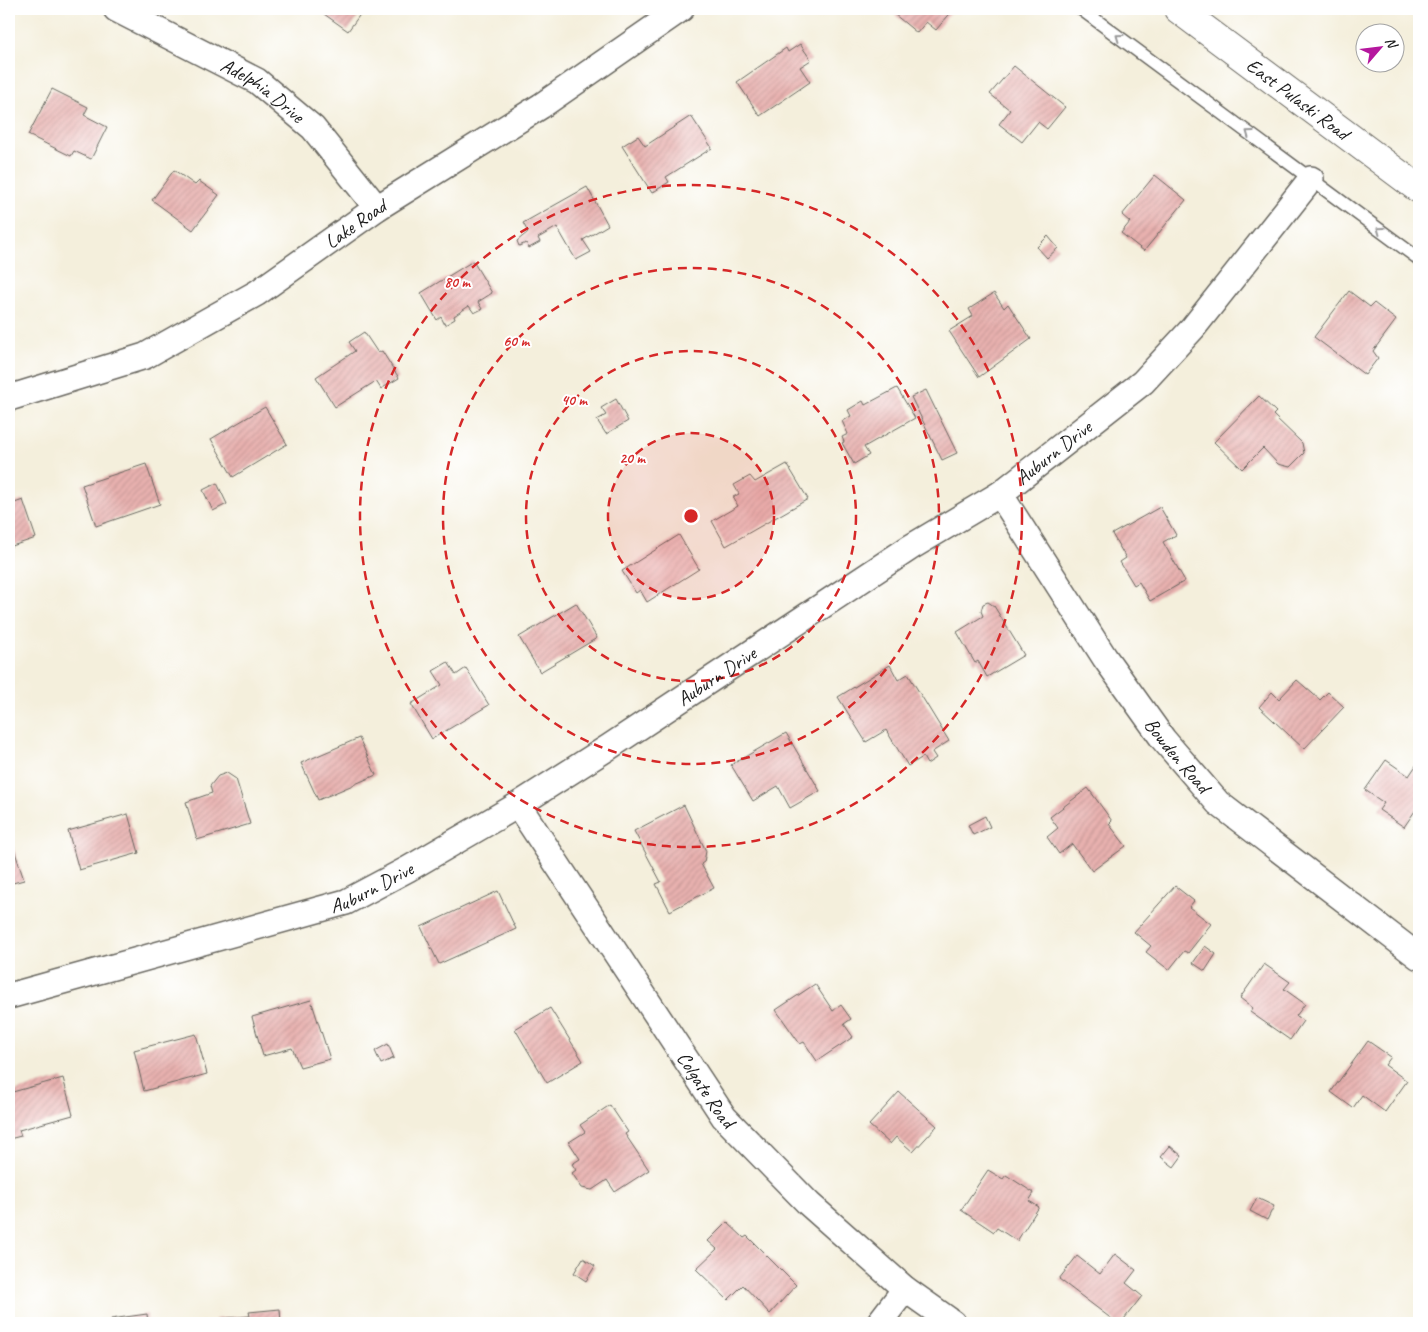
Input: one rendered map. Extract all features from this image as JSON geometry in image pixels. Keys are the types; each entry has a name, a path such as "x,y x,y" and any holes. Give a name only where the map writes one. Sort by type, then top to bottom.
{"main road":[{"name":"East Pulaski Road","path":"1178,9 1419,189"}],"street":[{"name":"Adelphia Drive","path":"116,9 257,81 313,128 377,208"},
{"name":"Lake Road","path":"9,398 145,356 257,293 377,208 541,106 681,9"},
{"name":"Auburn Drive","path":"9,996 346,902 408,869 518,804 609,747 911,547 1000,494 1143,382 1193,328 1311,179"},
{"name":"Bowden Road","path":"1000,494 1105,658 1162,739 1218,803 1419,957"},
{"name":"Colgate Road","path":"518,804 724,1117 809,1204 905,1289 953,1323"},
{"path":"879,1323 905,1289"}],"lane":[{"path":"1081,9 1419,259"}],"building":[{"path":"317,9 364,9 348,31"},
{"path":"888,9 954,9 936,30 926,22 917,33"},
{"path":"800,44 811,60 800,67 810,82 760,116 737,82 786,48 788,52"},
{"path":"1014,66 1065,107 1047,129 1038,122 1022,142 999,124 1010,110 990,94"},
{"path":"52,89 88,107 84,115 107,127 91,159 74,151 71,156 28,135"},
{"path":"691,116 712,148 666,177 669,182 652,193 622,146 638,136 645,146"},
{"path":"174,170 195,185 199,181 219,195 193,230 152,200"},
{"path":"1155,175 1186,200 1144,251 1121,233 1130,222 1122,215"},
{"path":"587,187 608,225 583,240 591,252 576,260 557,227 538,238 540,242 529,248 526,243 519,246 517,241 528,232 523,223"},
{"path":"1048,236 1058,248 1047,258 1037,247"},
{"path":"473,261 492,293 478,302 482,309 474,313 469,306 454,316 455,319 445,325 441,317 437,320 421,293"},
{"path":"1349,291 1370,307 1374,303 1396,320 1373,351 1378,358 1365,375 1314,337"},
{"path":"994,293 1004,308 1008,304 1031,339 979,377 949,331 973,316 969,309"},
{"path":"364,332 378,353 382,351 399,378 381,389 376,381 335,407 316,377 355,351 349,342"},
{"path":"897,388 915,418 864,447 869,455 854,464 842,443 844,442 842,437 848,434 842,421 851,416 848,410 863,401 865,405"},
{"path":"926,390 957,453 942,460 911,397"},
{"path":"1259,396 1276,412 1273,415 1302,443 1304,453 1290,467 1278,464 1263,448 1242,469 1214,442"},
{"path":"616,399 628,421 606,434 597,420 606,415 601,408"},
{"path":"265,407 287,444 233,477 211,439"},
{"path":"146,464 160,504 96,526 82,485"},
{"path":"787,464 808,499 726,546 712,521 738,506 733,497 739,494 734,485 750,476 755,482"},
{"path":"217,483 227,504 213,511 203,490"},
{"path":"23,500 36,538 9,547 9,505"},
{"path":"1160,507 1176,535 1163,542 1185,581 1150,601 1139,582 1134,585 1120,562 1126,558 1112,534"},
{"path":"679,535 699,569 647,602 640,590 636,593 622,571"},
{"path":"988,602 994,606 1024,655 987,677 978,661 975,663 957,632 983,616 981,611 983,604"},
{"path":"576,603 597,638 540,672 519,637"},
{"path":"448,662 456,675 466,668 489,705 432,739 411,704 442,685 433,671"},
{"path":"890,665 898,680 908,674 949,741 932,752 936,758 927,764 923,757 908,766 886,730 866,742 838,697"},
{"path":"1297,680 1320,700 1328,692 1344,707 1304,749 1259,707 1272,692 1279,699"},
{"path":"786,733 820,791 790,808 778,786 753,801 731,765"},
{"path":"359,738 376,775 318,800 301,763"},
{"path":"1386,760 1409,776 1419,761 1419,805 1404,827 1379,810 1384,803 1365,790"},
{"path":"227,773 236,779 250,824 197,840 186,802 212,793 210,786 218,776"},
{"path":"1088,788 1112,821 1109,824 1126,846 1092,871 1072,844 1059,854 1047,837 1058,828 1050,817"},
{"path":"684,805 706,851 704,862 701,864 714,888 670,911 656,884 661,882 634,831"},
{"path":"128,814 139,853 79,870 68,831"},
{"path":"985,816 990,827 973,835 968,825"},
{"path":"12,843 24,880 9,884 9,844"},
{"path":"1175,886 1194,901 1189,907 1211,924 1188,953 1184,951 1169,970 1146,952 1151,946 1134,932"},
{"path":"498,891 516,929 439,964 421,927"},
{"path":"1205,946 1216,954 1205,971 1193,963"},
{"path":"1264,964 1290,982 1284,989 1305,1004 1296,1016 1303,1021 1290,1040 1250,1012 1253,1008 1240,998"},
{"path":"815,984 833,1011 841,1005 851,1019 844,1024 853,1037 817,1061 804,1042 800,1044 776,1010"},
{"path":"311,1000 330,1059 300,1067 292,1048 263,1056 252,1017"},
{"path":"550,1008 583,1061 547,1083 515,1029"},
{"path":"196,1034 207,1074 144,1091 134,1050"},
{"path":"1368,1041 1391,1057 1385,1065 1407,1081 1385,1112 1362,1095 1353,1108 1331,1092"},
{"path":"388,1044 394,1058 381,1064 375,1051"},
{"path":"63,1078 73,1115 19,1130 21,1136 9,1139 9,1093"},
{"path":"899,1092 937,1126 913,1152 896,1137 890,1144 869,1125"},
{"path":"610,1105 628,1132 625,1134 649,1170 615,1192 607,1180 592,1190 582,1188 572,1173 576,1170 572,1164 580,1159 569,1142 585,1132 580,1125"},
{"path":"1170,1146 1182,1156 1174,1167 1161,1157"},
{"path":"988,1170 1003,1179 1006,1175 1034,1193 1029,1201 1039,1207 1017,1241 997,1228 994,1232 961,1210"},
{"path":"1257,1198 1274,1206 1267,1220 1250,1211"},
{"path":"727,1222 744,1238 747,1236 796,1285 770,1314 743,1285 728,1300 696,1269 717,1249 708,1241"},
{"path":"1115,1254 1136,1270 1126,1283 1142,1296 1121,1323 1117,1323 1059,1279 1077,1256 1100,1274"},
{"path":"583,1258 595,1266 586,1281 574,1273"},
{"path":"280,1309 281,1323 215,1323 215,1319 250,1316 249,1312"},
{"path":"147,1314 148,1323 112,1323 111,1319"}]}
